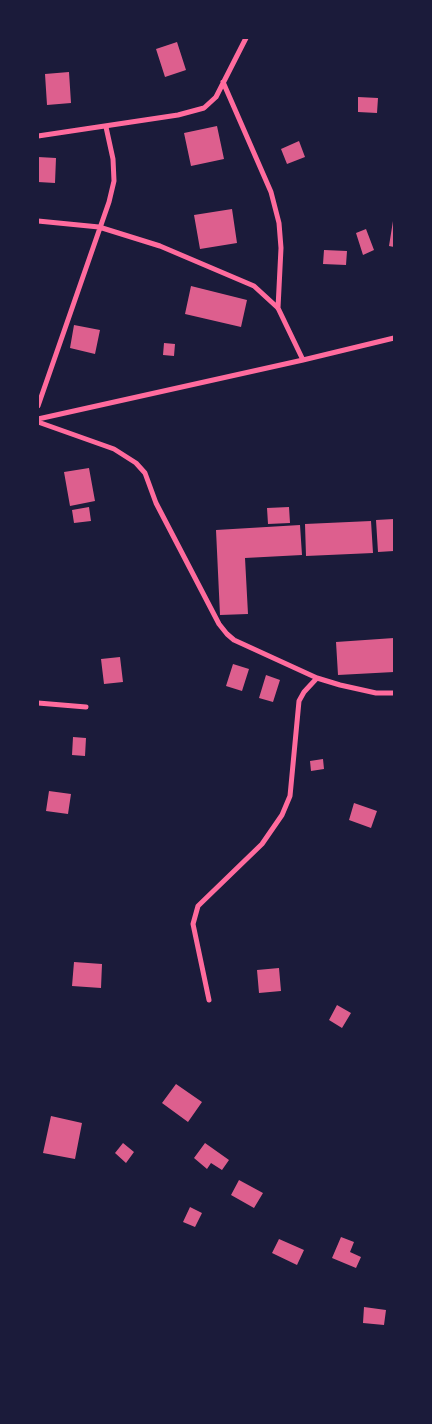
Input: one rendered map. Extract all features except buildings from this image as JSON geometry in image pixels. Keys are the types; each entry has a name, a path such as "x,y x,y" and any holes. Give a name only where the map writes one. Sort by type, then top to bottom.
{"street":[{"path":"38,136 178,115 204,108 216,97 246,38"},
{"path":"223,82 271,192 279,223 281,248 278,308"},
{"path":"38,406 109,202 114,181 113,159 106,127"},
{"path":"38,221 99,227 160,246 254,286 278,308 303,360"},
{"path":"38,420 394,338"},
{"path":"38,420 114,449 136,463 145,473 156,503 220,624 234,640 317,678 340,686 376,693 394,694"},
{"path":"209,1000 192,924 198,906 262,844 282,815 290,796 299,701 304,692 317,678"},
{"path":"38,703 86,707"}]}
